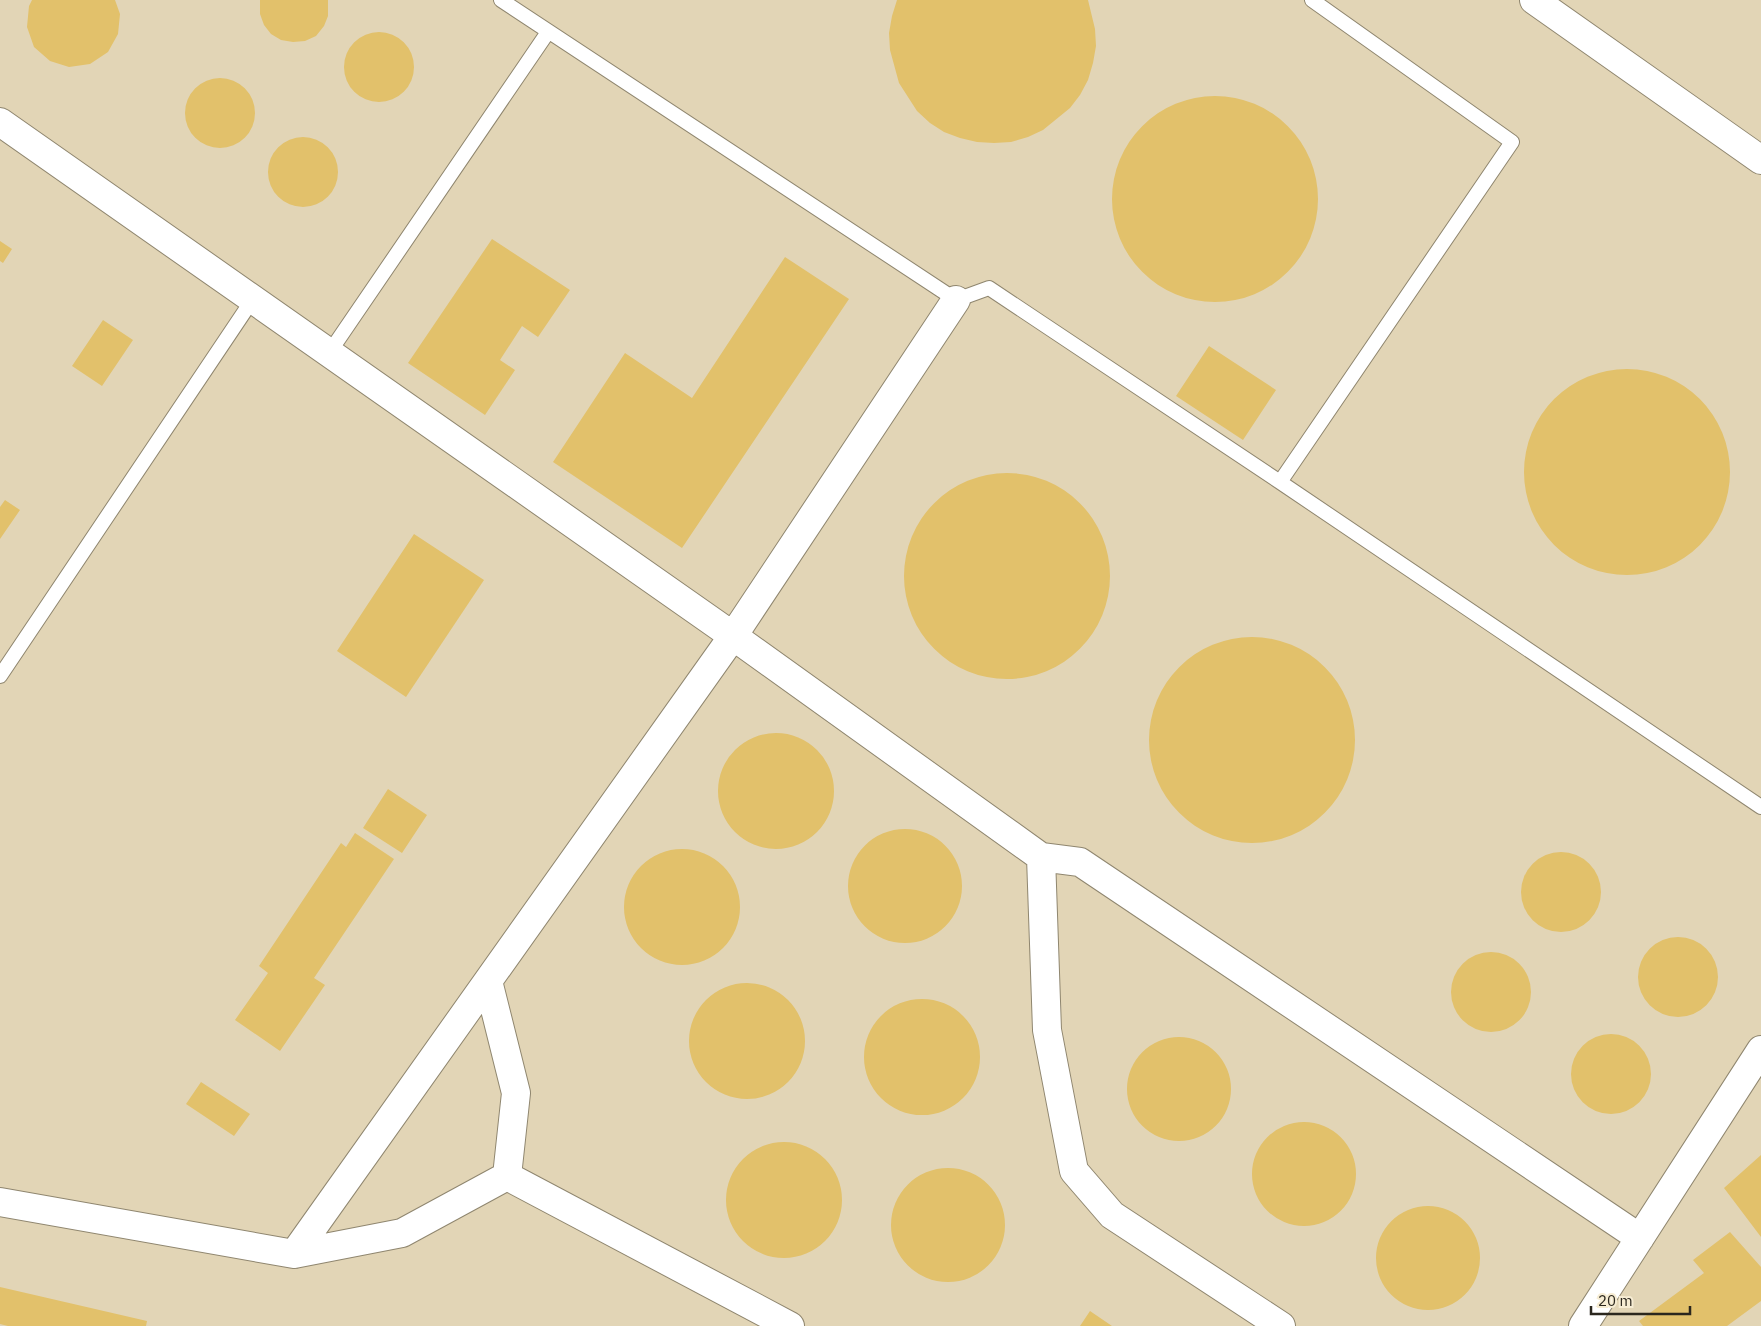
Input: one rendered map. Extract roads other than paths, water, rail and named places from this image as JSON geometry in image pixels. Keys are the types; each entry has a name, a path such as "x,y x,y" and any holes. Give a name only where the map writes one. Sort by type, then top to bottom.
{"street":[{"path":"1534,0 1761,160"},
{"path":"0,122 734,636 1041,857 1080,862 1640,1238"},
{"path":"294,1254 734,636 956,300"},
{"path":"1041,857 1047,1030 1074,1171 1112,1215 1281,1326"},
{"path":"488,981 516,1093 508,1176"},
{"path":"1583,1326 1761,1050"},
{"path":"0,1202 294,1254 402,1233 508,1176"},
{"path":"508,1176 790,1326"}],"lane":[{"path":"501,0 956,300 989,288 1761,807"},
{"path":"1280,482 1512,142 1312,0"},
{"path":"329,353 548,32"},
{"path":"0,676 253,299"}]}
